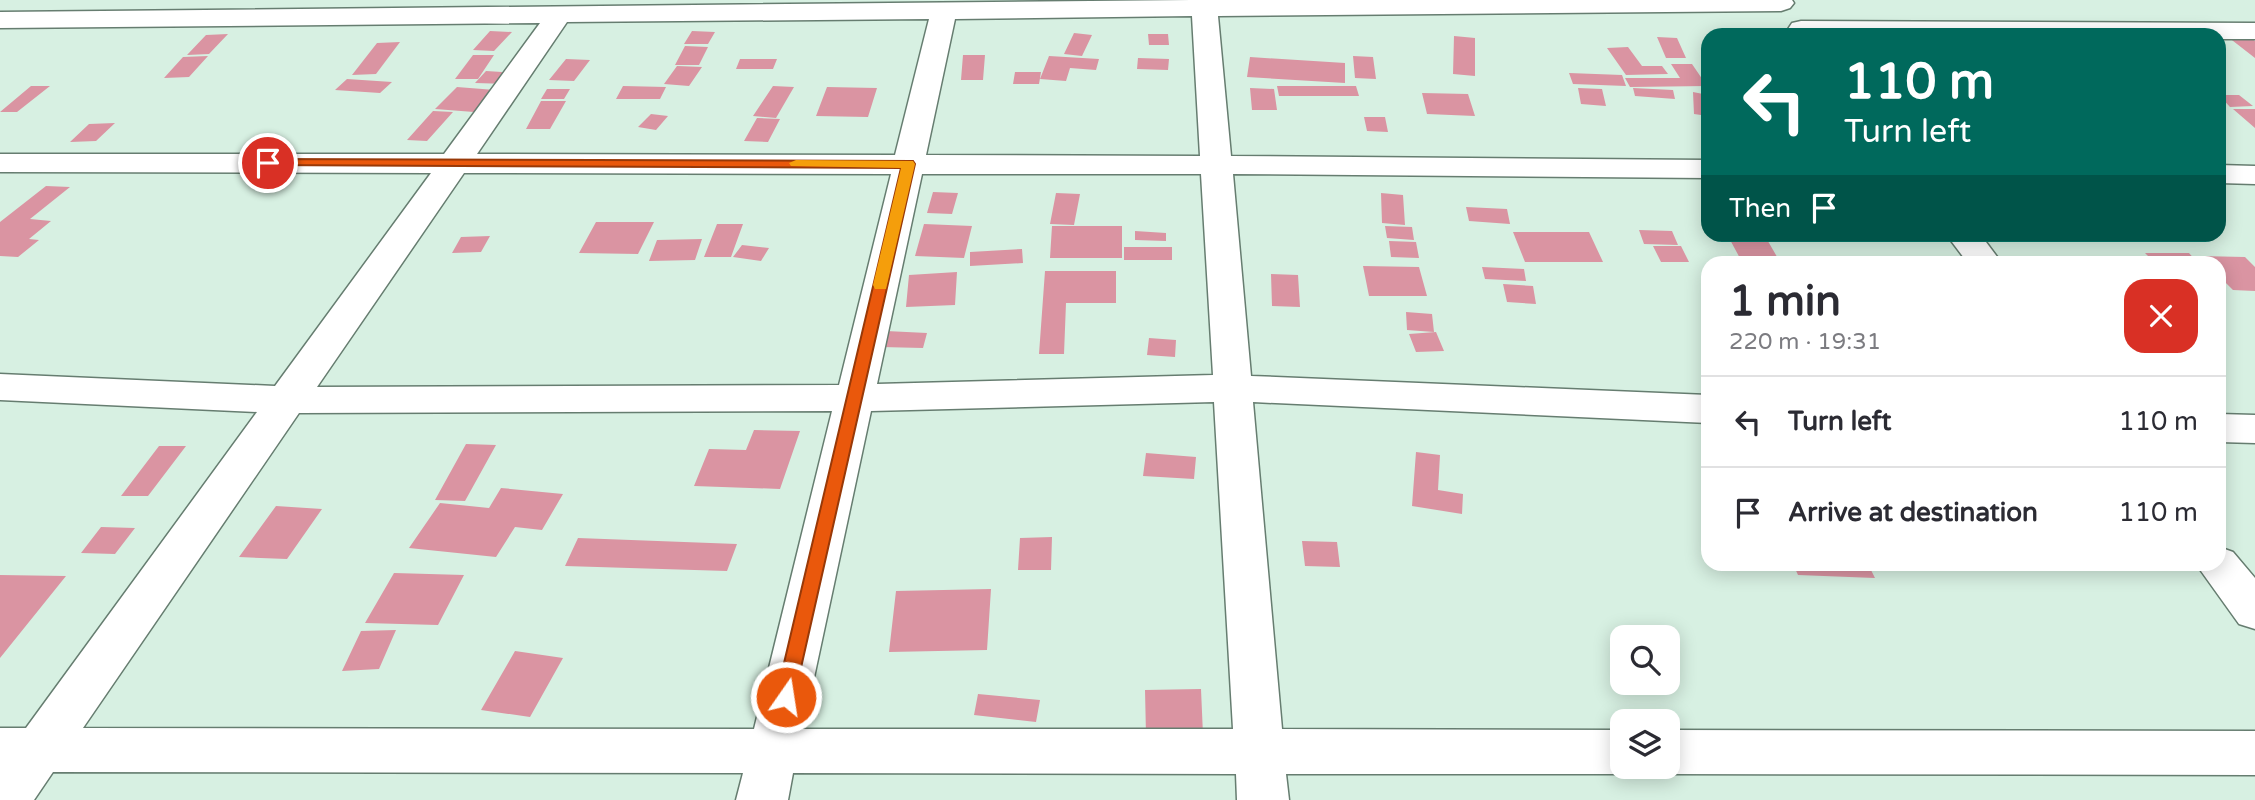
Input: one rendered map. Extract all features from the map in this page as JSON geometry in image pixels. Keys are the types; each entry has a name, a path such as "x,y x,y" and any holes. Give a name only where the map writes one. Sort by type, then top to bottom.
{"street":[{"path":"0,20 944,11 1204,4 1780,2 1801,28"},
{"path":"1204,4 1263,800"},
{"path":"2115,8 2140,28"},
{"path":"762,800 944,11"},
{"path":"4,800 19,750 287,400 560,14"},
{"path":"2226,31 2255,31"},
{"path":"0,163 1216,165 1701,169"},
{"path":"2226,174 2255,175"},
{"path":"1968,242 1979,256"},
{"path":"0,387 287,400 855,398 1232,388 1701,409"},
{"path":"2226,428 2255,429"},
{"path":"2224,571 2255,611"},
{"path":"19,750 1610,752"},
{"path":"1680,752 2255,753"}],"building":[{"path":"490,31 512,32 494,51 473,50"},
{"path":"692,31 715,32 708,44 684,44"},
{"path":"1074,33 1092,35 1082,56 1064,54"},
{"path":"228,34 209,54 187,55 206,35"},
{"path":"1148,34 1168,34 1169,45 1149,45"},
{"path":"1454,36 1475,38 1475,76 1453,74"},
{"path":"1657,37 1677,38 1686,58 1666,58"},
{"path":"2228,37 2249,37 2255,41 2255,58"},
{"path":"400,42 376,74 352,75 377,43"},
{"path":"685,46 708,47 699,65 675,65"},
{"path":"1628,47 1642,66 1662,66 1668,74 1626,75 1607,48"},
{"path":"473,55 494,55 478,79 455,79"},
{"path":"963,55 985,55 983,80 961,80"},
{"path":"208,56 189,77 164,78 183,57"},
{"path":"1049,56 1099,59 1096,70 1070,68 1066,81 1040,79"},
{"path":"1353,56 1373,57 1376,79 1355,78"},
{"path":"1250,57 1345,63 1345,83 1247,77"},
{"path":"1138,58 1169,59 1168,70 1137,69"},
{"path":"566,59 590,60 574,81 549,80"},
{"path":"740,59 777,59 773,69 736,69"},
{"path":"1671,64 1692,64 1701,77 1701,86 1630,87 1625,78 1680,78"},
{"path":"677,66 702,67 689,86 664,84"},
{"path":"486,71 519,73 509,84 475,83"},
{"path":"1015,72 1041,72 1039,84 1013,84"},
{"path":"1569,73 1622,75 1626,86 1573,84"},
{"path":"347,79 392,82 380,93 335,90"},
{"path":"31,86 50,86 17,112 0,112"},
{"path":"623,86 666,87 660,99 616,99"},
{"path":"773,86 794,87 776,118 753,116"},
{"path":"1277,86 1356,86 1359,96 1279,96"},
{"path":"457,87 495,90 474,112 435,109"},
{"path":"827,87 877,88 868,117 816,116"},
{"path":"1250,88 1274,89 1277,110 1252,110"},
{"path":"1578,88 1602,89 1606,106 1581,104"},
{"path":"1633,88 1673,90 1675,99 1635,96"},
{"path":"547,89 570,89 564,99 541,99"},
{"path":"1693,92 1701,94 1701,115 1694,114"},
{"path":"1422,93 1468,94 1475,116 1427,114"},
{"path":"2226,95 2239,95 2253,106 2230,107 2226,103"},
{"path":"541,101 566,101 550,129 526,129"},
{"path":"2233,109 2255,109 2255,128"},
{"path":"433,111 453,112 427,141 407,140"},
{"path":"651,114 668,116 656,130 638,127"},
{"path":"1364,117 1385,117 1388,132 1367,131"},
{"path":"757,118 780,119 768,142 744,141"},
{"path":"115,123 96,141 70,142 89,124"},
{"path":"46,186 70,187 30,219 51,221 29,239 39,240 18,257 0,256 0,222"},
{"path":"933,192 958,193 952,214 927,213"},
{"path":"1056,193 1080,194 1074,225 1050,224"},
{"path":"1381,193 1403,195 1405,225 1382,223"},
{"path":"1466,207 1507,209 1510,224 1469,221"},
{"path":"596,222 654,222 638,254 579,253"},
{"path":"717,224 743,224 731,257 704,257"},
{"path":"924,224 972,226 964,258 915,256"},
{"path":"1052,226 1122,226 1122,258 1050,258"},
{"path":"1385,226 1412,227 1414,240 1387,238"},
{"path":"1639,230 1672,231 1678,245 1644,244"},
{"path":"1135,231 1166,233 1166,241 1135,240"},
{"path":"1513,232 1589,232 1603,262 1525,262"},
{"path":"490,236 481,252 452,253 461,237"},
{"path":"702,239 695,260 649,261 657,240"},
{"path":"1389,241 1416,242 1419,258 1391,257"},
{"path":"1731,242 1768,242 1777,256 1739,256"},
{"path":"742,245 769,248 761,261 733,257"},
{"path":"1653,246 1681,246 1689,262 1661,262"},
{"path":"1124,247 1172,247 1172,260 1124,260"},
{"path":"1022,249 1023,263 970,266 970,252"},
{"path":"2145,253 2189,253 2192,256 2148,256"},
{"path":"2226,257 2245,257 2255,267 2255,291 2233,290 2226,283"},
{"path":"1363,266 1419,267 1427,296 1369,296"},
{"path":"1482,267 1524,269 1526,281 1485,279"},
{"path":"1045,271 1116,271 1116,303 1066,303 1064,354 1039,354"},
{"path":"957,272 955,305 906,307 909,275"},
{"path":"1271,274 1298,275 1300,307 1272,306"},
{"path":"1503,284 1533,286 1536,304 1507,302"},
{"path":"1406,312 1432,314 1434,332 1407,330"},
{"path":"886,331 927,333 923,348 881,347"},
{"path":"1436,332 1444,351 1416,352 1409,334"},
{"path":"1149,338 1176,340 1175,357 1147,355"},
{"path":"754,430 800,431 780,489 694,486 709,449 746,450"},
{"path":"466,444 496,445 465,501 435,500"},
{"path":"159,446 186,446 148,496 121,496"},
{"path":"1416,452 1440,455 1438,490 1463,494 1462,514 1412,506"},
{"path":"1146,453 1196,457 1194,479 1143,476"},
{"path":"501,488 563,494 542,530 515,527 496,557 409,548 440,503 489,508"},
{"path":"276,506 322,509 287,559 239,557"},
{"path":"101,527 135,528 115,554 81,553"},
{"path":"1052,537 1051,570 1018,570 1020,538"},
{"path":"578,538 737,544 727,571 565,566"},
{"path":"1302,541 1337,542 1340,567 1305,566"},
{"path":"1796,571 1872,571 1875,578 1798,575"},
{"path":"394,573 464,575 438,625 365,623"},
{"path":"0,575 66,576 0,658"},
{"path":"991,589 987,650 889,652 896,591"},
{"path":"396,630 379,669 342,671 361,631"},
{"path":"515,651 563,658 530,717 481,710"},
{"path":"1201,689 1203,735 1146,735 1145,690"},
{"path":"978,694 1040,700 1036,722 974,715"}],"slow traffic":[{"path":"796,163 909,164 881,285"}],"route":[{"path":"268,163 909,164 786,697"}]}
